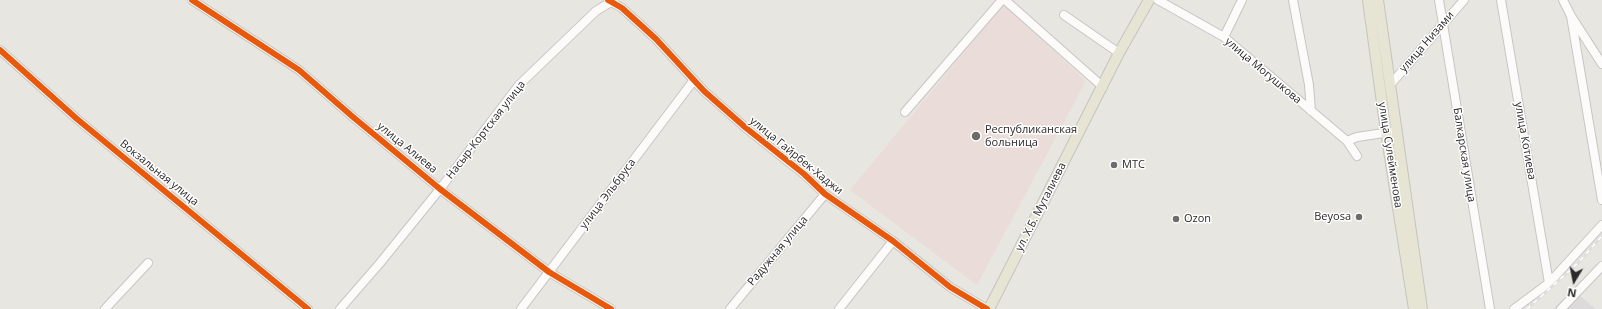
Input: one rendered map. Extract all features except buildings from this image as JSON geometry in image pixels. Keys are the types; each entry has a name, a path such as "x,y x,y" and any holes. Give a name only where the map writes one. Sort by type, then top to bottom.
{"main road":[{"name":"ул. Х.Б. Муталиева","path":"988,309 1119,53 1149,0"},
{"name":"улица Сулейменова","path":"1368,0 1386,132 1414,309"},
{"name":"улица Сулейменова","path":"1378,0 1422,309"}],"street":[{"name":"улица Алиева","path":"192,0 299,70 440,189 549,272 611,309"},
{"path":"904,112 1003,0 1102,87"},
{"name":"улица Могушкова","path":"1158,0 1224,37 1347,141 1357,156"},
{"path":"1224,37 1242,0"},
{"path":"1294,0 1309,85 1311,111"},
{"name":"Балкарская улица","path":"1439,0 1490,309"},
{"name":"улица Низами","path":"1390,84 1464,0"},
{"name":"улица Котиева","path":"1501,0 1549,283"},
{"path":"1563,0 1571,16 1602,64"},
{"name":"Насыр-Кортская улица","path":"340,309 380,263 440,189 518,85 596,11 611,1"},
{"name":"улица Гайрбек-Хаджи","path":"611,1 622,8 656,39 694,80 746,128 804,174 825,194 893,241 950,287 988,309"},
{"path":"1064,15 1119,53"},
{"path":"1571,16 1602,200"},
{"name":"Вокзальная улица","path":"0,50 77,119 308,309"},
{"name":"улица Эльбруса","path":"522,309 694,80"},
{"path":"1347,141 1357,137 1397,131"},
{"name":"Радужная улица","path":"730,309 825,194"},
{"path":"1514,309 1549,283 1602,225"},
{"path":"839,309 893,241"},
{"path":"106,309 148,263"},
{"path":"1561,309 1602,266"}],"shaded area":[{"name":"Республиканская больница","path":"1004,4 1086,81 977,285 850,190"},
{"path":"1573,290 1596,309 1553,309"}],"railway":[{"path":"1527,309 1578,263 1602,236"}],"cycle path":[{"path":"192,0 299,70 440,189 549,272 611,309"},
{"path":"608,0 622,8 656,39 704,91 746,128 804,174 825,194 893,241 950,287 987,309"},
{"path":"0,50 77,119 308,309"}],"place":[{"name":"Республиканская больница","path":"976,136"},
{"name":"МТС","path":"1114,165"},
{"name":"Beyosa","path":"1359,217"},
{"name":"Ozon","path":"1176,219"}]}
